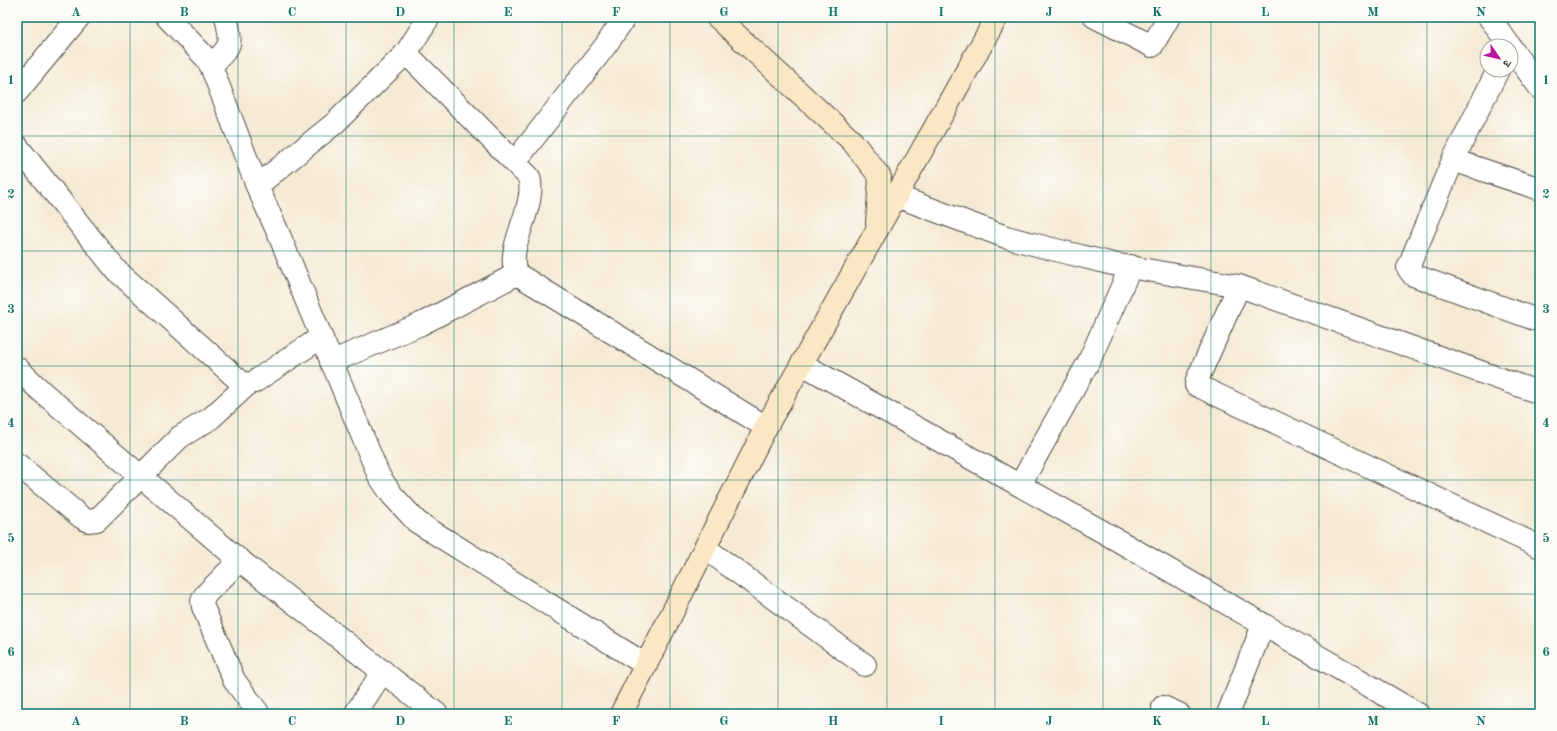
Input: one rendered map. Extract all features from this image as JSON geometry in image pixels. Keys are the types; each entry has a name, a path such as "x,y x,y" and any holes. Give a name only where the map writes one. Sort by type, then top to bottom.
{"main road":[{"path":"717,17 852,141 880,177 877,230"},
{"path":"621,714 766,427 997,17"}],"street":[{"path":"17,92 79,17"},
{"path":"167,17 206,58 211,66 257,186 280,237 320,338 379,476 406,512 417,522 646,665"},
{"path":"211,66 228,48 231,40 226,17"},
{"path":"257,186 335,123 406,53 429,17"},
{"path":"515,162 611,39 625,17"},
{"path":"1095,17 1152,46 1169,17"},
{"path":"1489,17 1504,38"},
{"path":"406,53 529,177 531,192 512,262 517,274 766,427"},
{"path":"1519,59 1540,88"},
{"path":"1494,78 1453,160 1408,268 1409,272 1540,321"},
{"path":"17,146 116,270 242,383 248,384"},
{"path":"1453,160 1540,189"},
{"path":"896,196 1006,236 1056,250 1131,266 1239,286 1540,393"},
{"path":"1020,485 1089,361 1131,266"},
{"path":"331,362 421,324 517,274"},
{"path":"1239,286 1196,385 1540,547"},
{"path":"17,464 81,517 88,521 97,520 180,437 211,418 248,384 254,382 320,338"},
{"path":"802,364 1020,485 1418,714"},
{"path":"17,368 240,560 437,714"},
{"path":"705,548 865,665"},
{"path":"240,560 202,601 203,607 234,680 259,714"},
{"path":"1228,714 1263,624"},
{"path":"355,714 383,671"}]}
